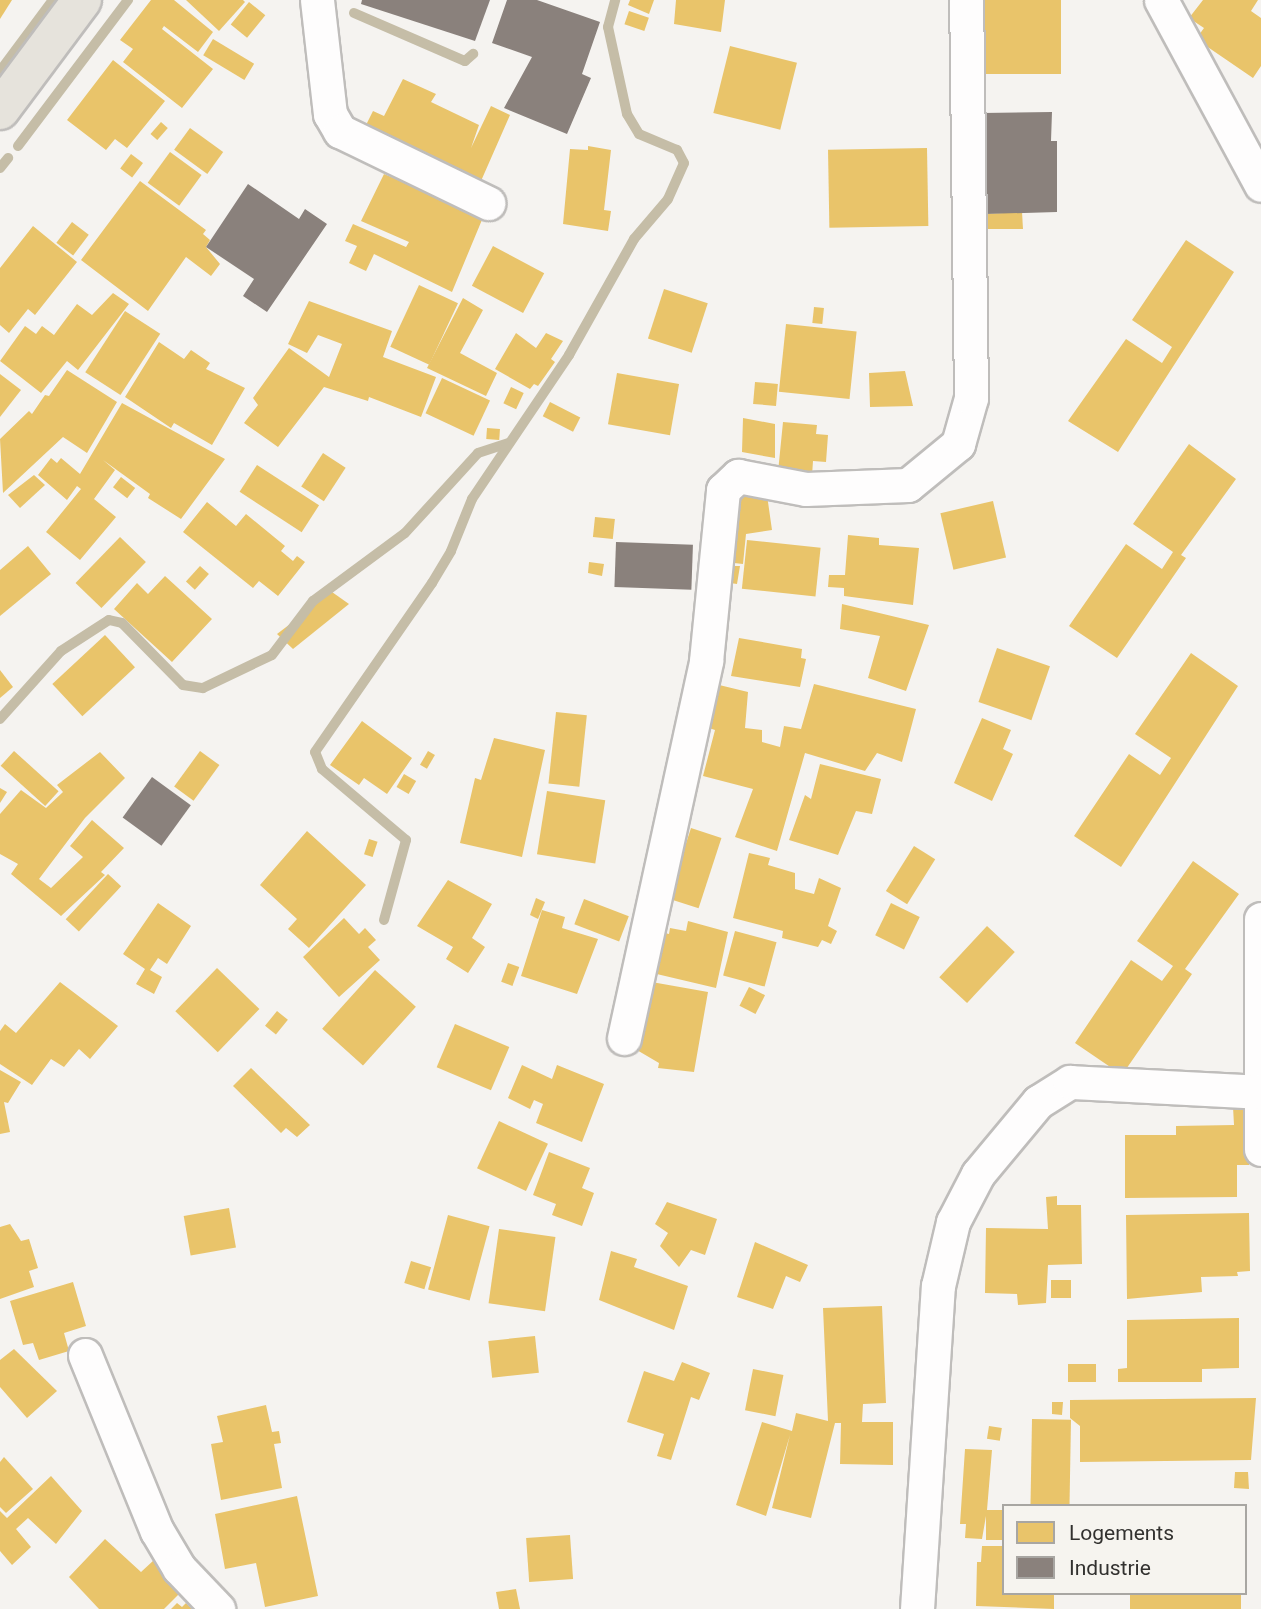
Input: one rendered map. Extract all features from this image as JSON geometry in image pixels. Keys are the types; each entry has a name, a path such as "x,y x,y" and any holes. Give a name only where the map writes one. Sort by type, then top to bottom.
{"main road":[{"path":"0,110 82,0"}],"street":[{"path":"317,0 330,114 340,131 488,203"},
{"path":"624,1038 706,661 723,490 738,477 806,489 908,485 958,444 971,398 966,0"},
{"path":"1161,0 1261,185"},
{"path":"1261,919 1261,1149"},
{"path":"917,1609 938,1286 953,1222 978,1174 1030,1110 1070,1082 1260,1092"},
{"path":"85,1355 157,1531 179,1567 218,1609"}],"building: Logements":[{"path":"0,0 12,0 0,19"},
{"path":"151,0 174,0 213,32 198,52 164,26 162,29 213,69 182,108 123,62 133,49 120,40"},
{"path":"186,0 243,0 245,2 219,31"},
{"path":"630,0 654,0 649,14 628,5"},
{"path":"676,0 725,0 721,32 674,24"},
{"path":"983,0 1061,0 1061,74 983,74"},
{"path":"1203,0 1258,0 1251,11 1261,18 1261,66 1253,78 1196,39 1204,28 1189,18"},
{"path":"249,2 265,15 247,38 231,25"},
{"path":"629,11 649,18 644,31 624,24"},
{"path":"213,39 254,64 244,80 203,55"},
{"path":"730,46 797,63 780,130 713,113"},
{"path":"113,60 165,101 127,148 115,139 106,150 67,120"},
{"path":"403,79 436,94 431,102 479,125 471,148 491,106 510,115 481,181 471,176 468,183 363,131 373,111 384,116"},
{"path":"161,122 168,128 157,140 151,134"},
{"path":"190,128 223,152 207,174 174,150"},
{"path":"588,146 611,150 604,210 611,211 608,231 563,224 570,149 588,150"},
{"path":"927,148 928,226 829,228 828,150"},
{"path":"170,152 202,175 179,206 148,183"},
{"path":"131,154 143,163 132,177 120,168"},
{"path":"384,174 484,215 452,292 374,254 366,271 349,263 357,246 345,241 353,224 406,247 409,242 361,221"},
{"path":"140,181 206,230 203,234 210,240 206,247 220,264 211,276 186,257 148,311 81,260"},
{"path":"1022,212 1023,229 985,229 985,214"},
{"path":"72,222 89,235 73,255 56,243"},
{"path":"33,226 77,262 35,315 28,309 9,333 0,325 0,268"},
{"path":"1186,240 1234,272 1118,452 1068,421 1126,339 1162,363 1172,347 1132,320"},
{"path":"493,246 544,273 523,313 472,286"},
{"path":"419,285 458,303 429,365 390,347"},
{"path":"664,289 708,303 692,353 648,338"},
{"path":"113,293 129,304 78,370 67,361 41,393 0,361 25,326 36,334 42,326 54,335 77,304 92,315"},
{"path":"463,298 483,310 460,353 497,373 486,396 427,368"},
{"path":"309,301 392,331 383,357 436,377 421,417 369,397 368,401 324,387 278,447 244,423 258,405 253,398 289,348 329,377 342,344 318,335 307,353 288,344"},
{"path":"814,307 824,308 822,324 812,323"},
{"path":"125,311 160,334 120,395 85,372"},
{"path":"786,324 857,331 850,399 779,392"},
{"path":"516,333 536,348 546,333 563,341 551,359 555,362 538,386 534,384 530,389 495,369"},
{"path":"159,342 184,359 191,350 210,363 206,369 245,388 212,445 174,423 171,428 125,397"},
{"path":"67,370 117,402 87,453 63,437 3,493 0,439 29,411 32,414"},
{"path":"905,371 913,406 870,407 869,373"},
{"path":"617,373 679,384 670,435 608,424"},
{"path":"0,374 21,390 0,417"},
{"path":"442,378 490,400 474,436 426,413"},
{"path":"755,382 778,384 776,406 753,404"},
{"path":"511,387 524,393 516,409 503,403"},
{"path":"550,402 580,417 573,432 543,416"},
{"path":"122,403 225,459 181,519 148,498 150,494 103,460 115,470 94,499 116,517 80,560 46,532 81,489 77,486 67,500 38,475 51,458 57,463 61,458 80,474"},
{"path":"743,418 775,424 775,458 742,452"},
{"path":"783,422 817,425 816,434 828,435 826,462 813,461 812,476 778,472"},
{"path":"487,428 500,429 499,440 486,439"},
{"path":"1189,444 1236,479 1181,555 1186,558 1117,658 1069,626 1126,544 1162,569 1173,552 1133,524"},
{"path":"323,453 346,468 324,501 301,487"},
{"path":"257,465 319,505 302,532 240,492"},
{"path":"34,475 45,485 20,508 8,495"},
{"path":"121,477 135,488 127,498 113,487"},
{"path":"766,488 772,530 746,534 743,564 725,562 728,527 736,528 734,491"},
{"path":"993,501 1006,558 953,570 940,513"},
{"path":"207,502 236,526 246,514 285,546 281,551 293,561 297,556 305,562 278,596 259,581 253,588 183,532"},
{"path":"595,517 615,519 613,539 593,537"},
{"path":"848,535 879,538 879,545 919,548 913,605 844,596 844,588 828,587 829,575 845,575"},
{"path":"120,537 146,562 101,608 76,583"},
{"path":"747,540 821,548 815,596 742,589"},
{"path":"28,546 51,574 0,616 0,570"},
{"path":"589,562 604,564 602,576 588,573"},
{"path":"200,566 209,574 195,590 186,582"},
{"path":"734,566 740,566 737,584 723,582 724,569 733,570"},
{"path":"165,576 212,619 172,662 114,609 137,583 148,594"},
{"path":"332,592 349,604 293,649 277,634"},
{"path":"842,604 929,625 906,691 868,678 880,636 840,629"},
{"path":"105,635 135,667 82,716 52,684"},
{"path":"739,638 802,649 801,658 806,659 800,687 731,676"},
{"path":"997,648 1050,666 1031,720 978,702"},
{"path":"1191,653 1238,686 1121,867 1074,836 1129,754 1160,775 1171,758 1135,734"},
{"path":"0,670 13,687 0,698"},
{"path":"711,683 748,692 745,728 762,730 762,742 780,747 784,726 801,729 814,684 916,709 902,762 877,753 865,771 805,753 777,851 735,837 753,789 703,776 715,730 703,726"},
{"path":"556,712 587,715 579,787 548,784"},
{"path":"982,718 1011,730 1003,749 1013,754 992,801 954,783"},
{"path":"362,721 412,758 387,794 364,778 359,785 330,765"},
{"path":"494,738 545,750 522,857 460,843 475,778 481,780"},
{"path":"14,751 59,791 45,806 1,766"},
{"path":"200,751 219,765 194,801 174,787"},
{"path":"428,751 435,755 427,769 420,765"},
{"path":"100,752 125,778 85,818 39,879 51,888 83,857 70,846 92,820 124,848 101,872 105,875 61,916 11,874 18,864 0,854 0,814 21,790 46,808 63,792 57,785"},
{"path":"820,764 881,779 872,814 856,811 838,855 789,840 805,795 811,799"},
{"path":"404,774 416,781 409,794 396,787"},
{"path":"0,788 7,792 0,803"},
{"path":"547,791 605,800 595,863 537,854"},
{"path":"691,828 721,838 699,908 668,898"},
{"path":"307,831 366,885 309,948 288,929 297,919 260,885"},
{"path":"369,839 378,842 373,857 364,854"},
{"path":"914,846 935,859 907,904 886,891"},
{"path":"749,853 770,858 768,865 795,873 795,889 814,894 819,878 841,888 828,926 837,931 831,944 822,940 818,947 782,938 783,931 733,918"},
{"path":"1193,861 1239,894 1185,969 1192,974 1122,1075 1075,1043 1131,960 1162,981 1173,966 1137,941"},
{"path":"108,874 121,886 79,932 66,919"},
{"path":"448,880 492,904 472,938 485,947 468,973 446,959 453,947 417,926"},
{"path":"536,898 545,902 538,919 530,915"},
{"path":"584,899 629,916 619,941 574,924"},
{"path":"158,903 191,926 167,964 158,958 150,970 162,977 154,994 136,984 145,969 123,954"},
{"path":"891,903 920,917 904,949 875,935"},
{"path":"542,910 565,917 562,928 598,939 577,994 521,976"},
{"path":"344,918 359,934 365,928 376,940 368,947 380,960 339,997 303,957"},
{"path":"688,921 728,932 716,988 644,971 652,930 669,934 670,928 686,931"},
{"path":"987,926 1015,952 967,1003 939,977"},
{"path":"735,931 777,942 765,987 723,975"},
{"path":"508,963 519,967 512,986 501,982"},
{"path":"217,968 259,1009 218,1052 175,1011"},
{"path":"375,970 416,1007 363,1066 322,1029"},
{"path":"646,981 708,992 694,1072 658,1068 659,1063 630,1046"},
{"path":"60,982 118,1026 90,1059 79,1049 64,1067 51,1059 32,1085 0,1064 0,1031 5,1024 16,1033"},
{"path":"749,987 765,995 756,1014 739,1006"},
{"path":"277,1011 288,1020 276,1035 265,1026"},
{"path":"455,1024 509,1047 491,1090 437,1067"},
{"path":"522,1065 552,1079 557,1065 604,1084 582,1142 536,1123 543,1104 534,1100 530,1109 508,1098"},
{"path":"251,1068 310,1125 297,1137 286,1128 281,1133 233,1086"},
{"path":"0,1070 21,1082 8,1103 4,1102 10,1132 0,1134"},
{"path":"1233,1107 1248,1107 1249,1165 1237,1165 1237,1197 1125,1198 1125,1135 1176,1135 1176,1126 1234,1125"},
{"path":"499,1121 548,1144 526,1191 477,1168"},
{"path":"549,1152 590,1168 582,1188 594,1193 582,1226 552,1215 556,1204 533,1195"},
{"path":"1057,1196 1057,1205 1081,1205 1082,1264 1048,1265 1046,1303 1018,1305 1017,1294 985,1293 986,1228 1048,1229 1046,1197"},
{"path":"667,1202 717,1219 705,1255 691,1250 679,1267 660,1246 668,1233 655,1224"},
{"path":"229,1208 236,1247 191,1255 184,1216"},
{"path":"1249,1213 1250,1271 1237,1272 1238,1276 1201,1277 1202,1292 1127,1299 1126,1215"},
{"path":"448,1215 490,1226 470,1301 428,1289"},
{"path":"10,1224 21,1241 29,1239 38,1268 29,1271 34,1287 0,1299 0,1227"},
{"path":"499,1229 555,1237 545,1311 489,1303"},
{"path":"755,1242 808,1265 800,1282 786,1276 773,1309 737,1297"},
{"path":"611,1251 637,1259 634,1267 688,1286 674,1330 599,1300"},
{"path":"411,1261 431,1267 424,1289 404,1283"},
{"path":"1051,1280 1071,1280 1071,1298 1051,1298"},
{"path":"73,1282 86,1326 64,1333 69,1351 39,1360 33,1343 23,1345 10,1301"},
{"path":"882,1306 886,1403 863,1404 862,1422 893,1422 893,1465 840,1464 841,1423 835,1423 811,1518 772,1508 790,1435 766,1516 736,1505 762,1422 792,1431 796,1413 828,1421 823,1308"},
{"path":"1239,1318 1239,1368 1202,1369 1202,1382 1118,1382 1118,1369 1127,1368 1127,1320"},
{"path":"535,1336 539,1373 492,1378 488,1341"},
{"path":"14,1349 57,1391 27,1418 0,1387 0,1360"},
{"path":"682,1362 710,1373 699,1400 691,1397 671,1460 657,1456 664,1434 627,1422 644,1371 674,1381"},
{"path":"1068,1364 1096,1364 1096,1382 1068,1382"},
{"path":"753,1369 783,1375 775,1416 745,1410"},
{"path":"1256,1398 1251,1460 1080,1462 1080,1426 1070,1418 1070,1400"},
{"path":"1052,1402 1063,1402 1062,1415 1052,1414"},
{"path":"266,1405 272,1432 279,1431 281,1443 274,1444 282,1488 221,1500 211,1444 223,1442 217,1416"},
{"path":"1032,1419 1071,1420 1070,1504 1031,1504"},
{"path":"989,1426 1002,1428 1000,1441 987,1439"},
{"path":"965,1449 992,1450 987,1510 1002,1510 1002,1540 986,1540 986,1516 982,1539 965,1538 966,1524 960,1524"},
{"path":"4,1457 33,1489 6,1513 0,1507 0,1462"},
{"path":"1235,1472 1248,1472 1249,1489 1234,1488"},
{"path":"51,1476 82,1511 56,1544 28,1518 16,1529 31,1547 12,1565 0,1551 0,1511 7,1518"},
{"path":"297,1496 318,1596 265,1607 256,1563 225,1569 215,1514"},
{"path":"570,1535 573,1579 529,1582 526,1538"},
{"path":"105,1539 141,1572 154,1560 184,1589 164,1609 99,1609 69,1577"},
{"path":"982,1546 1002,1546 1002,1595 1054,1595 1054,1609 976,1606 977,1562 981,1562"},
{"path":"516,1589 520,1609 499,1609 496,1592"},
{"path":"1130,1595 1241,1595 1241,1609 1130,1609"},
{"path":"177,1603 182,1607 186,1603 192,1609 171,1609"}],"building: Industrie":[{"path":"362,0 490,0 475,41 361,4"},
{"path":"507,0 537,0 600,22 582,74 591,78 567,134 504,108 532,57 492,43"},
{"path":"1052,112 1051,141 1057,141 1057,212 985,214 982,113"},
{"path":"248,184 299,219 305,209 327,224 267,312 243,296 254,279 206,247"},
{"path":"616,542 693,545 691,590 614,587"},
{"path":"152,777 191,805 161,846 123,817"}],"waterway":[{"path":"0,71 53,0"},
{"path":"18,146 128,0"},
{"path":"384,920 406,840 322,769 315,752 432,583 451,551 472,499 569,355 634,239 668,199 684,163 677,150 639,134 627,114 608,27 615,0"},
{"path":"354,13 465,61 473,54"},
{"path":"0,168 8,158"},
{"path":"0,719 61,651 109,620 122,623 183,685 203,688 272,655 313,601 405,533 478,453 509,443"}]}
